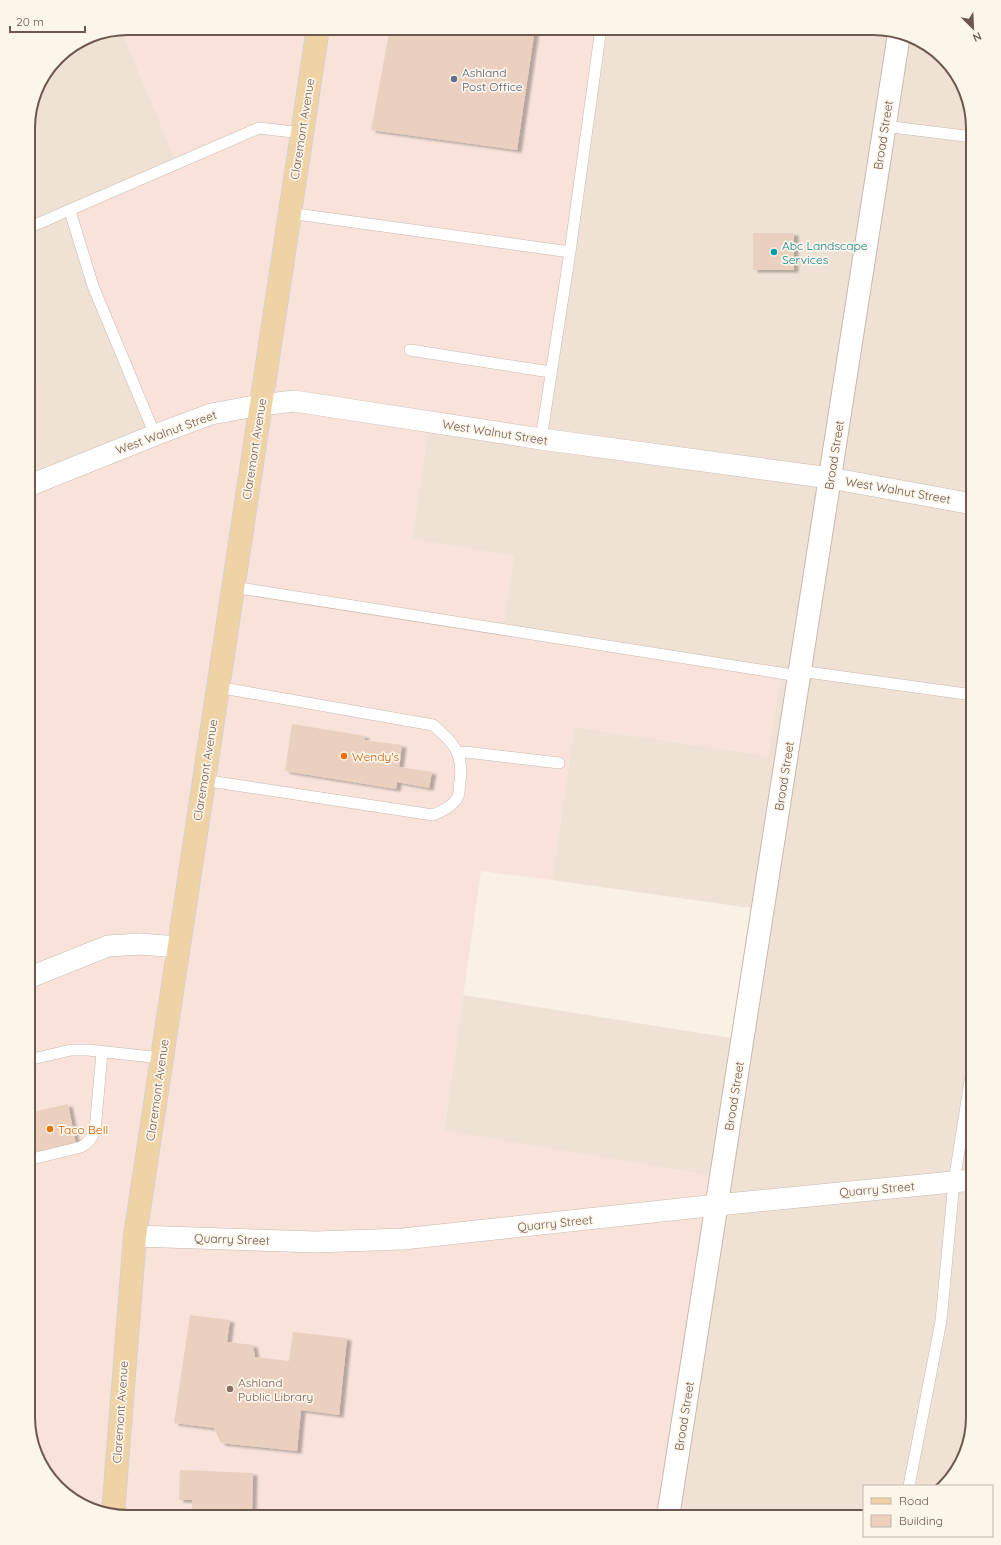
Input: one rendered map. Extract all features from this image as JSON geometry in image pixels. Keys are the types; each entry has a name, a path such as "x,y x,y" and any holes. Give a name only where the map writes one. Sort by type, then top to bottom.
{"main road":[{"name":"Claremont Avenue","path":"113,1509 135,1236 317,35"}],"street":[{"name":"Broad Street","path":"669,1510 898,38"},
{"name":"West Walnut Street","path":"35,483 211,414 294,401 541,439 830,478 966,503"},
{"path":"35,975 108,946 140,944 178,947"},
{"name":"Quarry Street","path":"135,1236 315,1242 403,1239 717,1205 964,1181"}],"lane":[{"path":"541,439 550,372 570,252 600,35"},
{"path":"884,126 966,136"},
{"path":"35,225 259,128 302,132"},
{"path":"70,211 93,286 155,435"},
{"path":"289,213 570,252"},
{"path":"410,350 550,372"},
{"path":"233,587 800,673 966,694"},
{"path":"203,780 433,815 447,809 458,796 462,767 458,753 447,737 433,725 217,687"},
{"path":"458,753 466,752 559,764"},
{"path":"35,1058 71,1050 88,1050 161,1058"},
{"path":"35,1158 81,1147 88,1143 93,1137 95,1131 102,1052"},
{"path":"909,1485 940,1321 964,1181 966,1155"}],"shaded area":[{"path":"124,35 176,161 154,438 35,488 35,122 38,104 47,82 62,62 76,51 92,42 116,36"},
{"path":"124,35 606,35 545,448 428,430 412,539 514,556 502,634 781,675 769,756 574,727 552,880 481,871 444,1130 719,1177 673,1510 122,1510 98,1505 76,1494 62,1483 54,1474 42,1453 38,1441 35,1417 35,488 154,438 61,209 176,161"},
{"path":"606,35 879,35 909,42 930,54 939,62 947,71 959,92 963,104 966,128 966,1417 963,1441 959,1453 947,1474 939,1483 937,1485 863,1485 863,1510 673,1510 719,1177 444,1131 463,995 731,1038 751,908 552,880 574,727 769,756 502,634 412,539 428,430 545,448"}],"building":[{"name":"Ashland Post Office","path":"389,35 534,35 517,150 371,130"},
{"name":"Abc Landscape Services","path":"753,233 794,233 794,270 753,270"},
{"name":"Wendy's","path":"292,724 365,736 364,740 402,745 399,767 432,772 429,788 397,782 396,789 285,771"},
{"name":"Taco Bell","path":"68,1104 76,1144 35,1153 35,1111"},
{"path":"190,1315 230,1320 227,1342 253,1345 255,1357 289,1361 293,1332 347,1338 339,1415 301,1410 297,1451 221,1443 214,1428 174,1423"},
{"path":"180,1470 253,1473 252,1510 192,1510 192,1500 179,1500"}],"place":[{"name":"Ashland Post Office","path":"454,79"},
{"name":"Abc Landscape Services","path":"774,252"},
{"name":"Wendy's","path":"344,756"},
{"name":"Taco Bell","path":"50,1129"},
{"name":"Ashland Public Library","path":"230,1389"}]}
